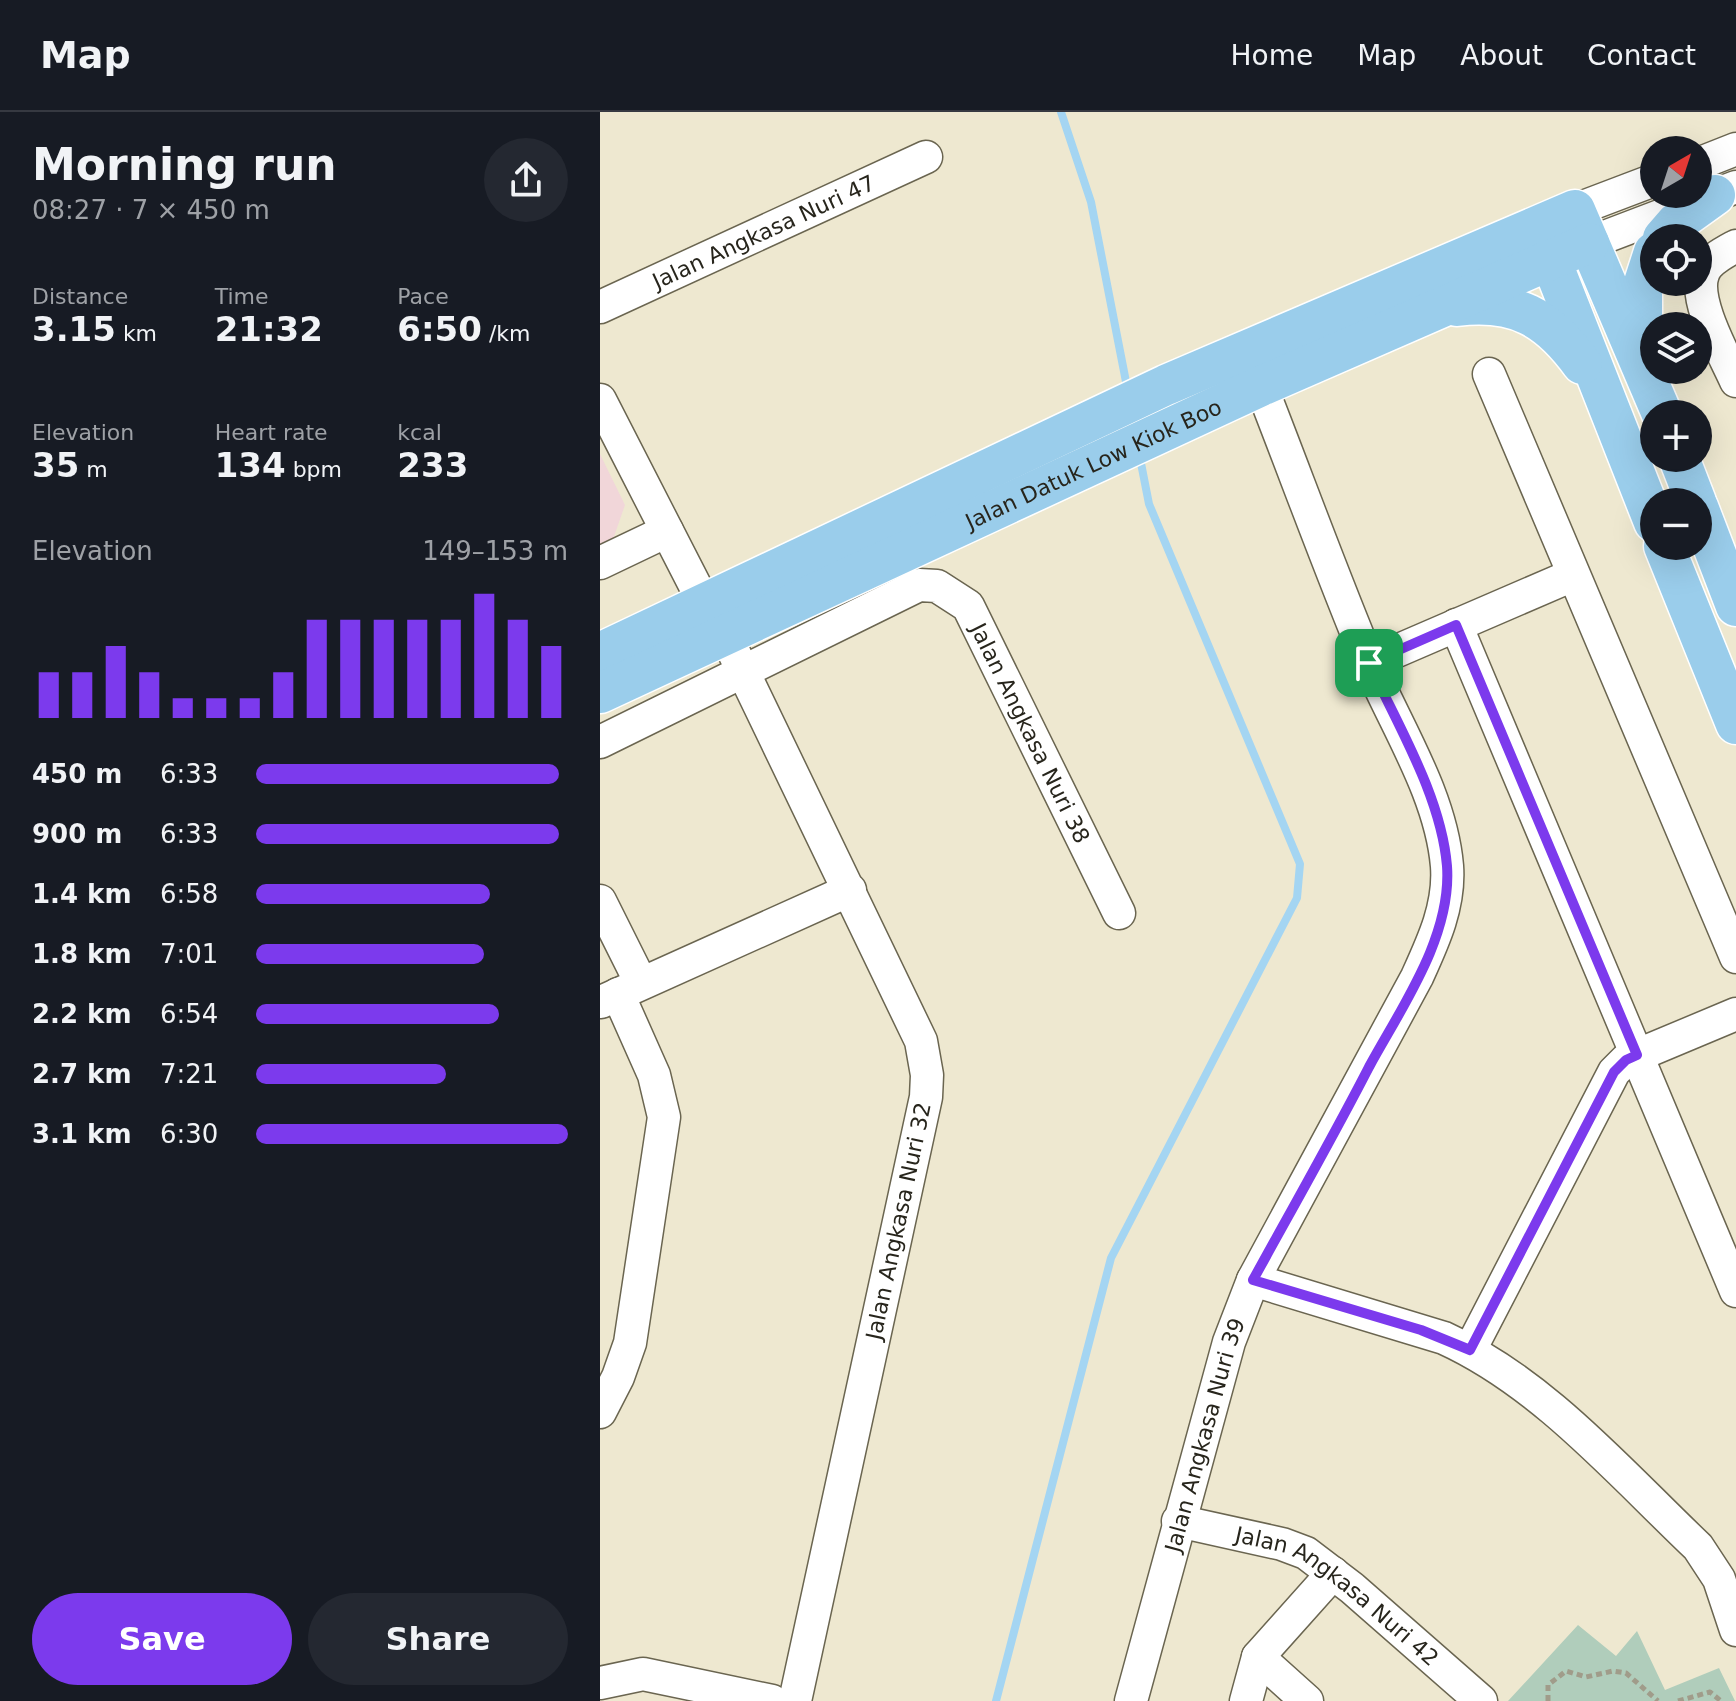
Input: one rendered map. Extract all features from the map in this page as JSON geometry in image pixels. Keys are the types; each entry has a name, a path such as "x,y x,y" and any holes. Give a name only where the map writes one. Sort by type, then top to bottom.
{"main road":[{"path":"1675,224 1716,182"},
{"path":"1640,488 1543,242 1582,226 1656,397"},
{"name":"Jalan Datuk Low Kiok Boo","path":"600,693 714,619 1071,453 1184,421 1261,386 1432,308 1543,242"},
{"name":"Jalan Datuk Low Kiok Boo","path":"1071,453 1166,385 1543,242"},
{"path":"1642,296 1639,316 1656,397"},
{"path":"1432,308 1483,303 1511,306 1535,317 1555,333 1601,390"},
{"path":"1712,543 1736,606"},
{"path":"1670,560 1736,724"},
{"name":"Jalan Datuk Low Kiok Boo","path":"600,653 714,619"}],"street":[{"path":"1582,226 1716,182 1736,149"},
{"name":"Jalan Angkasa Nuri 47","path":"600,307 926,157"},
{"path":"1582,226 1640,189"},
{"path":"1736,246 1713,260 1703,273 1701,291 1707,314 1736,381"},
{"path":"1489,374 1736,957"},
{"name":"Jalan Angkasa Nuri 39","path":"1131,1701 1229,1342 1253,1280 1417,977 1436,934 1446,895 1443,839 1417,767 1369,663 1261,386"},
{"name":"Jalan Angkasa Nuri 32","path":"600,400 744,673 850,890 921,1041 927,1075 926,1097 795,1701"},
{"path":"600,563 667,531"},
{"path":"1369,663 1573,575"},
{"name":"Jalan Angkasa Nuri 38","path":"600,742 919,585 937,586 968,606 1119,913"},
{"path":"1456,625 1736,1291"},
{"path":"620,993 850,890"},
{"path":"600,901 620,993 654,1075 664,1117 630,1343 618,1377 600,1412"},
{"path":"1470,1350 1614,1072 1626,1060 1736,1014"},
{"path":"1253,1280 1421,1330 1470,1350 1543,1401 1698,1547 1719,1579 1736,1630"},
{"name":"Jalan Angkasa Nuri 42","path":"1178,1521 1282,1544 1306,1553 1481,1701"},
{"path":"1246,1701 1258,1657 1333,1573"},
{"path":"1258,1657 1307,1701"},
{"path":"600,1683 643,1674 772,1701"}],"path":[{"path":"1548,1701 1548,1685 1566,1671 1586,1677 1607,1672 1626,1673 1658,1701"},
{"path":"1678,1701 1710,1692 1721,1701"}],"shaded area":[{"path":"600,454 625,505 610,548 600,553"}],"green space":[{"path":"1578,1625 1616,1656 1637,1631 1665,1690 1719,1668 1735,1701 1508,1701"}],"waterway":[{"path":"1061,112 1091,202 1128,392"},
{"path":"996,1701 1111,1258 1297,898 1300,864 1149,504 1139,453"}],"route":[{"path":"1456,625 1637,1055 1626,1060 1614,1072 1470,1350 1421,1330 1253,1280 1417,977 1436,934 1446,895 1447,868 1443,839 1417,767 1369,663 1456,625"}]}
